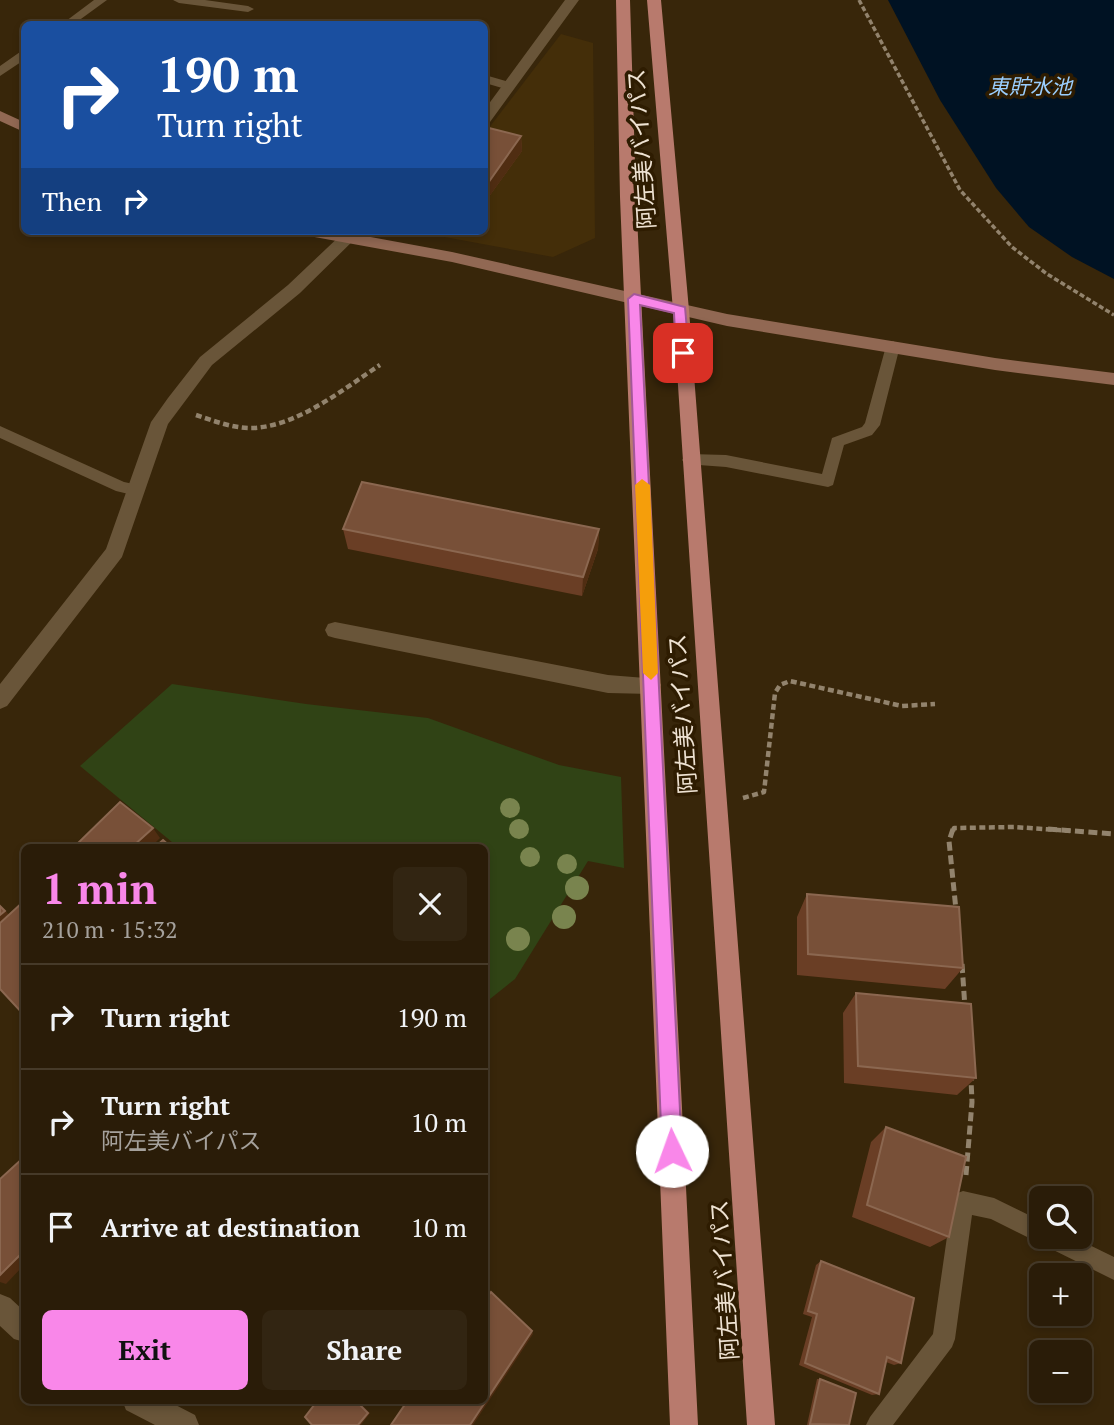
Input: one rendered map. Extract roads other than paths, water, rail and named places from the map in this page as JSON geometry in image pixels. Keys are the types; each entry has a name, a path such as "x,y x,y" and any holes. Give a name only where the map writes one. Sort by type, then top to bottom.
{"main road":[{"name":"阿左美バイパス","path":"623,0 625,131 684,1425"},
{"name":"阿左美バイパス","path":"654,0 681,310 761,1425"}],"street":[{"path":"488,115 572,0"},
{"path":"0,115 21,126"},
{"path":"0,699 104,569 124,533 160,422 206,361 294,289 350,235"},
{"path":"355,235 681,310 995,364 1114,379"},
{"path":"335,630 608,684 651,685"},
{"path":"0,1308 21,1326"},
{"path":"144,1404 185,1425"}],"lane":[{"path":"71,21 102,0"},
{"path":"179,0 248,9"},
{"path":"0,72 21,57"},
{"path":"488,80 509,86"},
{"path":"690,460 726,461 828,481 837,442 867,431 872,425 893,346"},
{"path":"0,432 121,487 137,490"},
{"path":"878,1425 944,1339 963,1202 994,1209 1029,1227"},
{"path":"1073,1249 1114,1269"}],"water":[{"name":"東貯水池","path":"888,0 1114,0 1114,279 1072,257 1029,227 996,188 940,100"}]}
